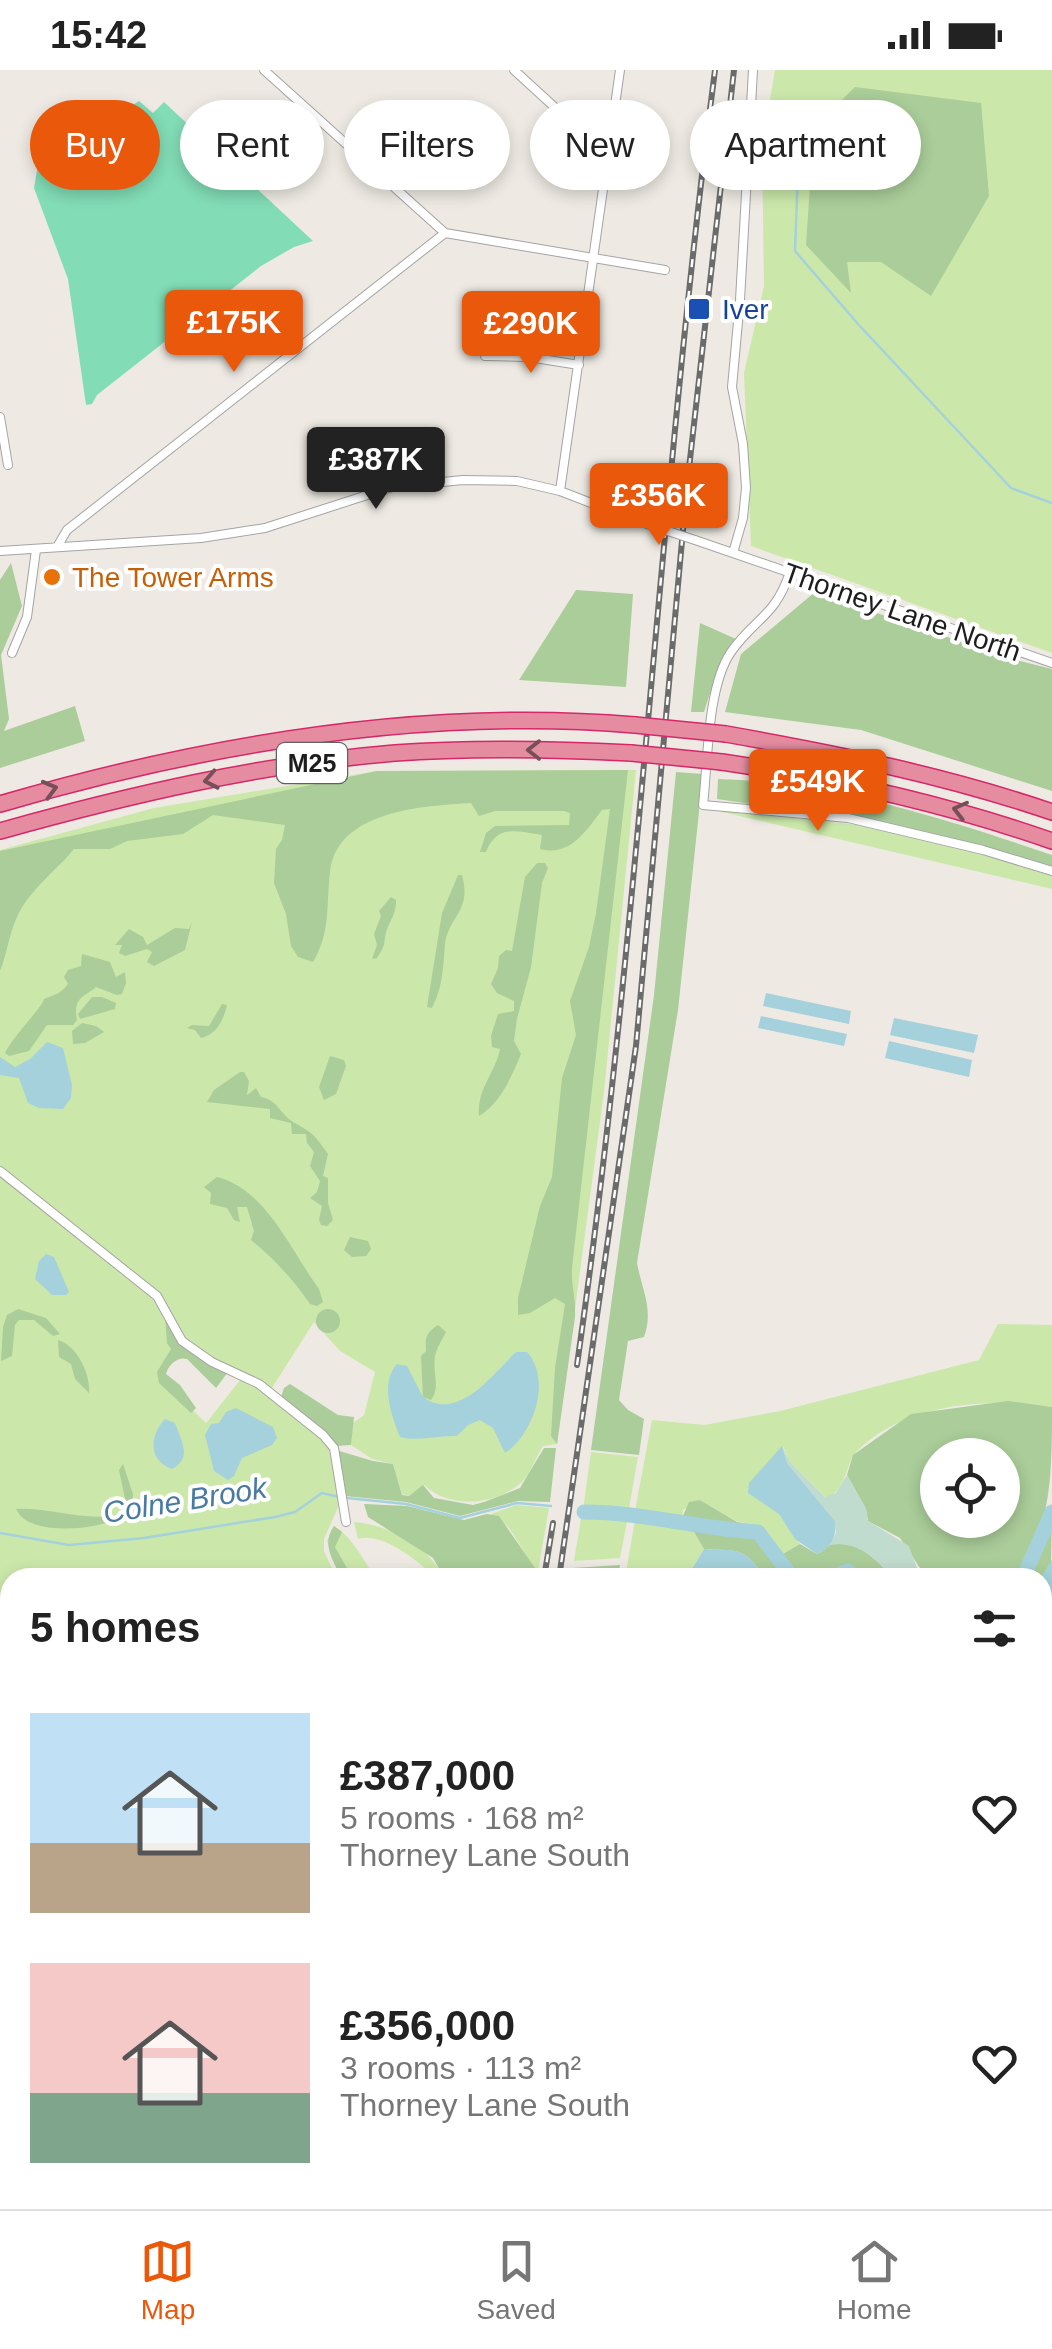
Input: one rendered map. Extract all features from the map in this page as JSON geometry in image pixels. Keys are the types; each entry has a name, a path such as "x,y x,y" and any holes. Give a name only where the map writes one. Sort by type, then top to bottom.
{"highway":[{"name":"M25","path":"0,804 151,764 307,736 465,722 593,722 726,734 864,758 981,788 1052,812"},
{"name":"M25","path":"0,831 166,789 316,762 468,750 632,753 722,762 860,784 976,814 1052,841"}],"street":[{"path":"264,70 445,233 664,270"},
{"path":"514,70 547,100"},
{"path":"616,100 620,70"},
{"path":"733,553 744,518 746,488 743,444 732,386 752,70"},
{"path":"560,491 603,190"},
{"path":"57,547 67,530 445,233"},
{"path":"485,356 528,357 579,365"},
{"path":"0,417 8,466"},
{"name":"Thorney Lane North","path":"0,550 201,538 265,528 392,487 463,480 517,480 560,491 1052,664"},
{"path":"12,654 27,617 36,550"},
{"path":"790,572 776,605 729,655 722,670 703,804 848,818 982,850 1052,872"},
{"path":"0,1170 157,1296 182,1341 212,1362 259,1384 323,1435 334,1448 346,1522"}],"green space":[{"path":"775,70 1052,70 1052,653 751,546 744,373 764,286 763,190 921,190 921,100 770,100"},
{"path":"855,87 981,103 989,196 931,296 881,262 847,262 851,293 806,245 810,190 921,190 921,100 842,100"},
{"path":"164,102 180,117 180,190 258,190 313,241 261,266 86,405 68,279 35,190 160,190 160,106"},
{"path":"11,563 22,606 1,655 9,719 4,731 75,706 85,741 0,768 0,580"},
{"path":"576,590 633,594 626,687 519,680"},
{"path":"815,592 1052,669 1052,791 861,730 725,712 741,654"},
{"path":"700,623 736,639 717,671 704,712 691,712"},
{"path":"628,770 572,1268 575,1317 557,1444 551,1436 555,1368 565,1304 555,1298 530,1313 518,1315 518,1298 540,1206 552,1177 562,1078 576,1035 570,1001 589,947 610,809 602,810 569,846 551,850 540,849 542,835 516,831 502,833 486,852 480,852 486,833 495,826 569,825 570,813 495,811 479,816 471,803 408,810 365,824 348,835 336,851 330,872 325,929 313,962 298,957 291,946 286,914 274,883 276,849 285,825 213,815 183,834 127,841 110,849 74,849 22,907 0,971 0,851 377,771"},
{"path":"636,770 604,1092 557,1444 543,1446 522,1482 499,1496 459,1501 434,1493 424,1485 409,1496 402,1494 393,1464 372,1459 351,1445 353,1423 364,1415 375,1372 340,1351 314,1322 270,1391 183,1341 159,1377 206,1423 241,1379 258,1387 332,1449 339,1505 324,1539 324,1551 332,1568 0,1568 0,850 154,808 377,771"},
{"path":"676,772 703,774 678,1010 637,1263 647,1327 644,1337 628,1341 619,1400 644,1419 639,1455 591,1450 654,995"},
{"path":"718,779 803,787 930,816 1052,855 1052,870 883,824 717,799"},
{"path":"709,809 859,825 1052,875 1052,889"},
{"path":"537,863 545,863 548,868 542,883 531,967 517,1019 514,1041 521,1054 499,1097 479,1116 483,1089 500,1049 492,1047 491,1036 498,1014 514,1011 514,1001 497,993 491,984 499,956 506,950 512,951 525,877"},
{"path":"458,875 462,875 464,897 447,934 438,992 432,1008 427,1007 442,913"},
{"path":"391,897 396,900 394,914 382,949 372,959 379,911"},
{"path":"192,922 185,950 154,966 147,962 152,952 147,949 125,956 119,953 122,945 115,945 129,929 143,937 147,945 175,928 189,929"},
{"path":"82,954 110,962 116,977 125,972 122,994 96,987 78,1002 73,1025 47,1025 29,1051 9,1056 5,1053 9,1046 44,999 63,990 68,984 64,977 68,970 81,966"},
{"path":"92,997 116,1003 115,1009 80,1019 78,1014"},
{"path":"222,1004 227,1005 224,1016 211,1034 201,1038 195,1030 187,1028 209,1026"},
{"path":"82,1023 104,1032 85,1043 73,1044 72,1031"},
{"path":"330,1056 344,1060 346,1066 336,1094 324,1100 319,1087"},
{"path":"240,1072 249,1081 247,1095 256,1088 261,1097 272,1101 288,1119 313,1135 328,1154 323,1176 328,1178 333,1220 327,1226 319,1220 322,1206 310,1198 320,1181 310,1166 314,1152 306,1134 292,1134 291,1123 270,1118 270,1109 207,1102 214,1090"},
{"path":"217,1177 250,1194 276,1223 319,1289 323,1302 317,1306 310,1304 283,1270 251,1240 254,1231 247,1207 237,1207 240,1222 234,1220 227,1208 210,1204 211,1193 204,1187"},
{"path":"350,1237 368,1241 371,1249 366,1256 352,1257 344,1250"},
{"path":"18,1309 46,1318 60,1334 53,1336 34,1320 19,1320 12,1356 1,1361 3,1327 7,1315"},
{"path":"328,1309 340,1321 328,1333 316,1321"},
{"path":"165,1315 177,1338 228,1372 216,1388 187,1359 171,1365 166,1374 180,1385 196,1408 191,1413 159,1383 157,1372 171,1349"},
{"path":"998,1324 1052,1325 1052,1407 974,1404 923,1413 898,1423 856,1452 840,1486 830,1497 825,1497 790,1462 783,1446 779,1514 800,1544 783,1554 768,1534 755,1525 736,1521 700,1500 683,1510 682,1518 635,1511 652,1420 704,1425 780,1411 979,1360"},
{"path":"438,1325 446,1332 435,1356 435,1390 431,1400 423,1397 421,1356 426,1351 427,1336"},
{"path":"58,1340 71,1348 81,1362 89,1393 75,1379 71,1364 59,1357"},
{"path":"290,1384 338,1415 354,1417 351,1445 336,1446 287,1404 281,1397"},
{"path":"1008,1401 1052,1407 1048,1495 1025,1568 920,1568 900,1538 868,1521 866,1509 847,1475 853,1455 911,1414"},
{"path":"782,1446 790,1462 825,1497 836,1493 847,1475 866,1509 868,1521 909,1546 917,1568 884,1568 865,1552 848,1545 830,1545 836,1533 835,1521 787,1463"},
{"path":"544,1448 556,1448 550,1502 518,1501 460,1516 406,1502 345,1496 336,1450 393,1464 402,1495 409,1496 423,1485 434,1498 473,1505 520,1488"},
{"path":"591,1452 638,1457 628,1514 583,1510"},
{"path":"123,1464 133,1494 132,1512 121,1518 88,1527 53,1528 24,1519 16,1509 96,1517 122,1514 127,1508 119,1470"},
{"path":"700,1500 737,1522 755,1525 768,1534 783,1554 800,1544 817,1554 830,1545 847,1543 883,1568 787,1568 759,1532 719,1528 682,1518 689,1502"},
{"path":"364,1504 407,1506 464,1520 487,1514 499,1516 535,1568 439,1568 433,1558 368,1517"},
{"path":"516,1505 549,1508 539,1568 534,1568 510,1529 491,1514"},
{"path":"582,1513 628,1517 620,1558 574,1561"},
{"path":"1052,1515 1051,1562 1047,1568 1029,1568"},
{"path":"635,1520 691,1527 704,1549 692,1568 627,1568"},
{"path":"354,1522 381,1528 418,1547 438,1568 425,1568 378,1539 358,1539"},
{"path":"334,1526 352,1542 369,1568 338,1568 327,1541"},
{"path":"334,1526 342,1532 335,1547 347,1568 337,1568 330,1552"},
{"path":"691,1527 757,1534 786,1568 757,1568 740,1552 704,1549"},
{"path":"620,1565 620,1568 572,1568"}],"water":[{"path":"766,993 851,1011 849,1024 763,1006"},
{"path":"761,1016 847,1034 844,1046 758,1028"},
{"path":"894,1018 978,1035 974,1053 890,1035"},
{"path":"889,1041 972,1060 969,1077 885,1058"},
{"path":"47,1042 63,1048 72,1085 71,1098 63,1109 39,1108 28,1103 19,1078 0,1075 0,1057 15,1067"},
{"path":"46,1254 54,1257 69,1292 66,1295 52,1295 35,1279 39,1261"},
{"path":"516,1352 527,1352 534,1363 539,1391 524,1433 505,1453 493,1428 480,1420 457,1436 400,1437 388,1390 397,1364 407,1366 423,1397 449,1404 474,1392"},
{"path":"236,1408 273,1427 277,1438 272,1445 242,1458 228,1480 214,1471 205,1435 211,1424 219,1423 226,1412"},
{"path":"165,1419 175,1423 184,1448 182,1460 172,1469 159,1460 154,1447 156,1433"},
{"path":"782,1446 787,1463 835,1521 832,1541 817,1554 795,1539 779,1514 748,1493 749,1483"},
{"path":"704,1549 740,1552 757,1568 692,1568"}],"waterway":[{"path":"797,190 795,251 1011,488 1052,503"},
{"name":"Colne Brook","path":"0,1533 69,1545 144,1538 295,1512 322,1493 339,1497"},
{"name":"Colne Brook","path":"347,1498 406,1504 460,1518 517,1503 551,1506"},
{"name":"Colne Brook","path":"584,1512 758,1532 785,1568"},
{"name":"Colne Brook","path":"1027,1568 1052,1512"}],"railway":[{"path":"577,1365 617,1042 679,394 715,70"},
{"path":"560,1568 636,1046 687,486 734,70"},
{"path":"546,1568 553,1523"}],"place":[{"name":"Iver","path":"699,309"},
{"name":"The Tower Arms","path":"52,577"}]}
